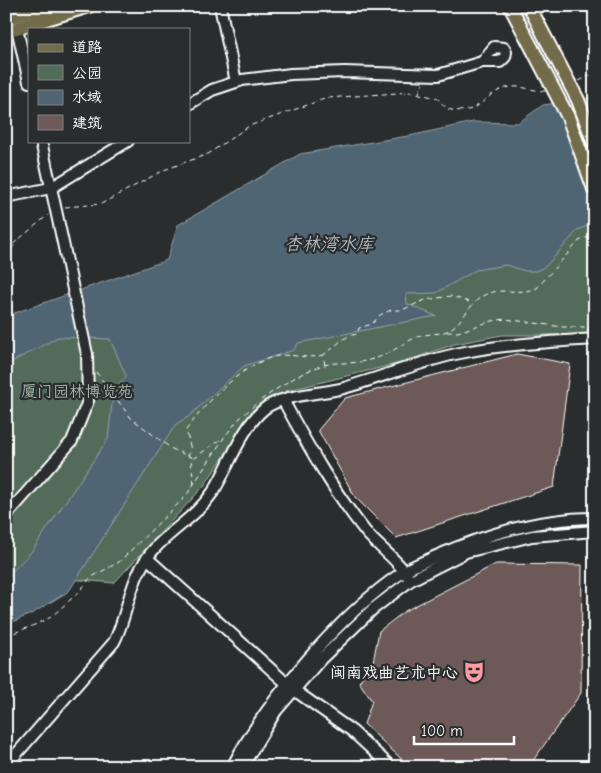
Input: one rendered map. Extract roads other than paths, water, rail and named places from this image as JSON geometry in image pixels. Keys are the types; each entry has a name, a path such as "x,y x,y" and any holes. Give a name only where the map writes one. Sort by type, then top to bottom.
{"highway":[{"path":"6,17 46,6"}],"main road":[{"path":"12,28 89,6"},
{"path":"510,6 568,117 595,192"},
{"path":"529,6 578,100 595,146"}],"street":[{"path":"220,6 236,82"},
{"path":"12,28 28,79"},
{"path":"190,103 212,90 236,82 291,74 344,72 438,75 482,62"},
{"path":"6,516 72,441 88,401 87,354 41,142"},
{"path":"6,197 51,188 126,142"},
{"path":"6,766 114,642 136,578 154,546 189,519 212,493 254,421 265,408 283,400 343,388 458,353 516,343 592,340"},
{"path":"283,400 320,469 342,501 371,538 411,580"},
{"path":"242,767 314,653 364,602 404,571 465,544 517,529 576,518 595,518"},
{"path":"232,767 270,708 373,608 411,580 466,552 532,536 595,531"},
{"path":"147,558 291,688 352,731 391,767"}],"water":[{"name":"杏林湾水库","path":"595,97 595,222 578,230 546,266 536,271 525,271 506,265 476,270 436,293 406,294 407,304 436,316 298,343 294,350 244,366 188,417 176,424 69,591 33,613 6,625 6,578 32,551 108,439 113,395 126,376 110,339 58,337 6,365 6,316 167,260 178,225 300,154 414,135 473,122 518,123 543,105"}],"place":[{"name":"闽南戏曲艺术中心","path":"474,672"}],"park label":[{"name":"厦门园林博览苑","path":"77,391"}]}
